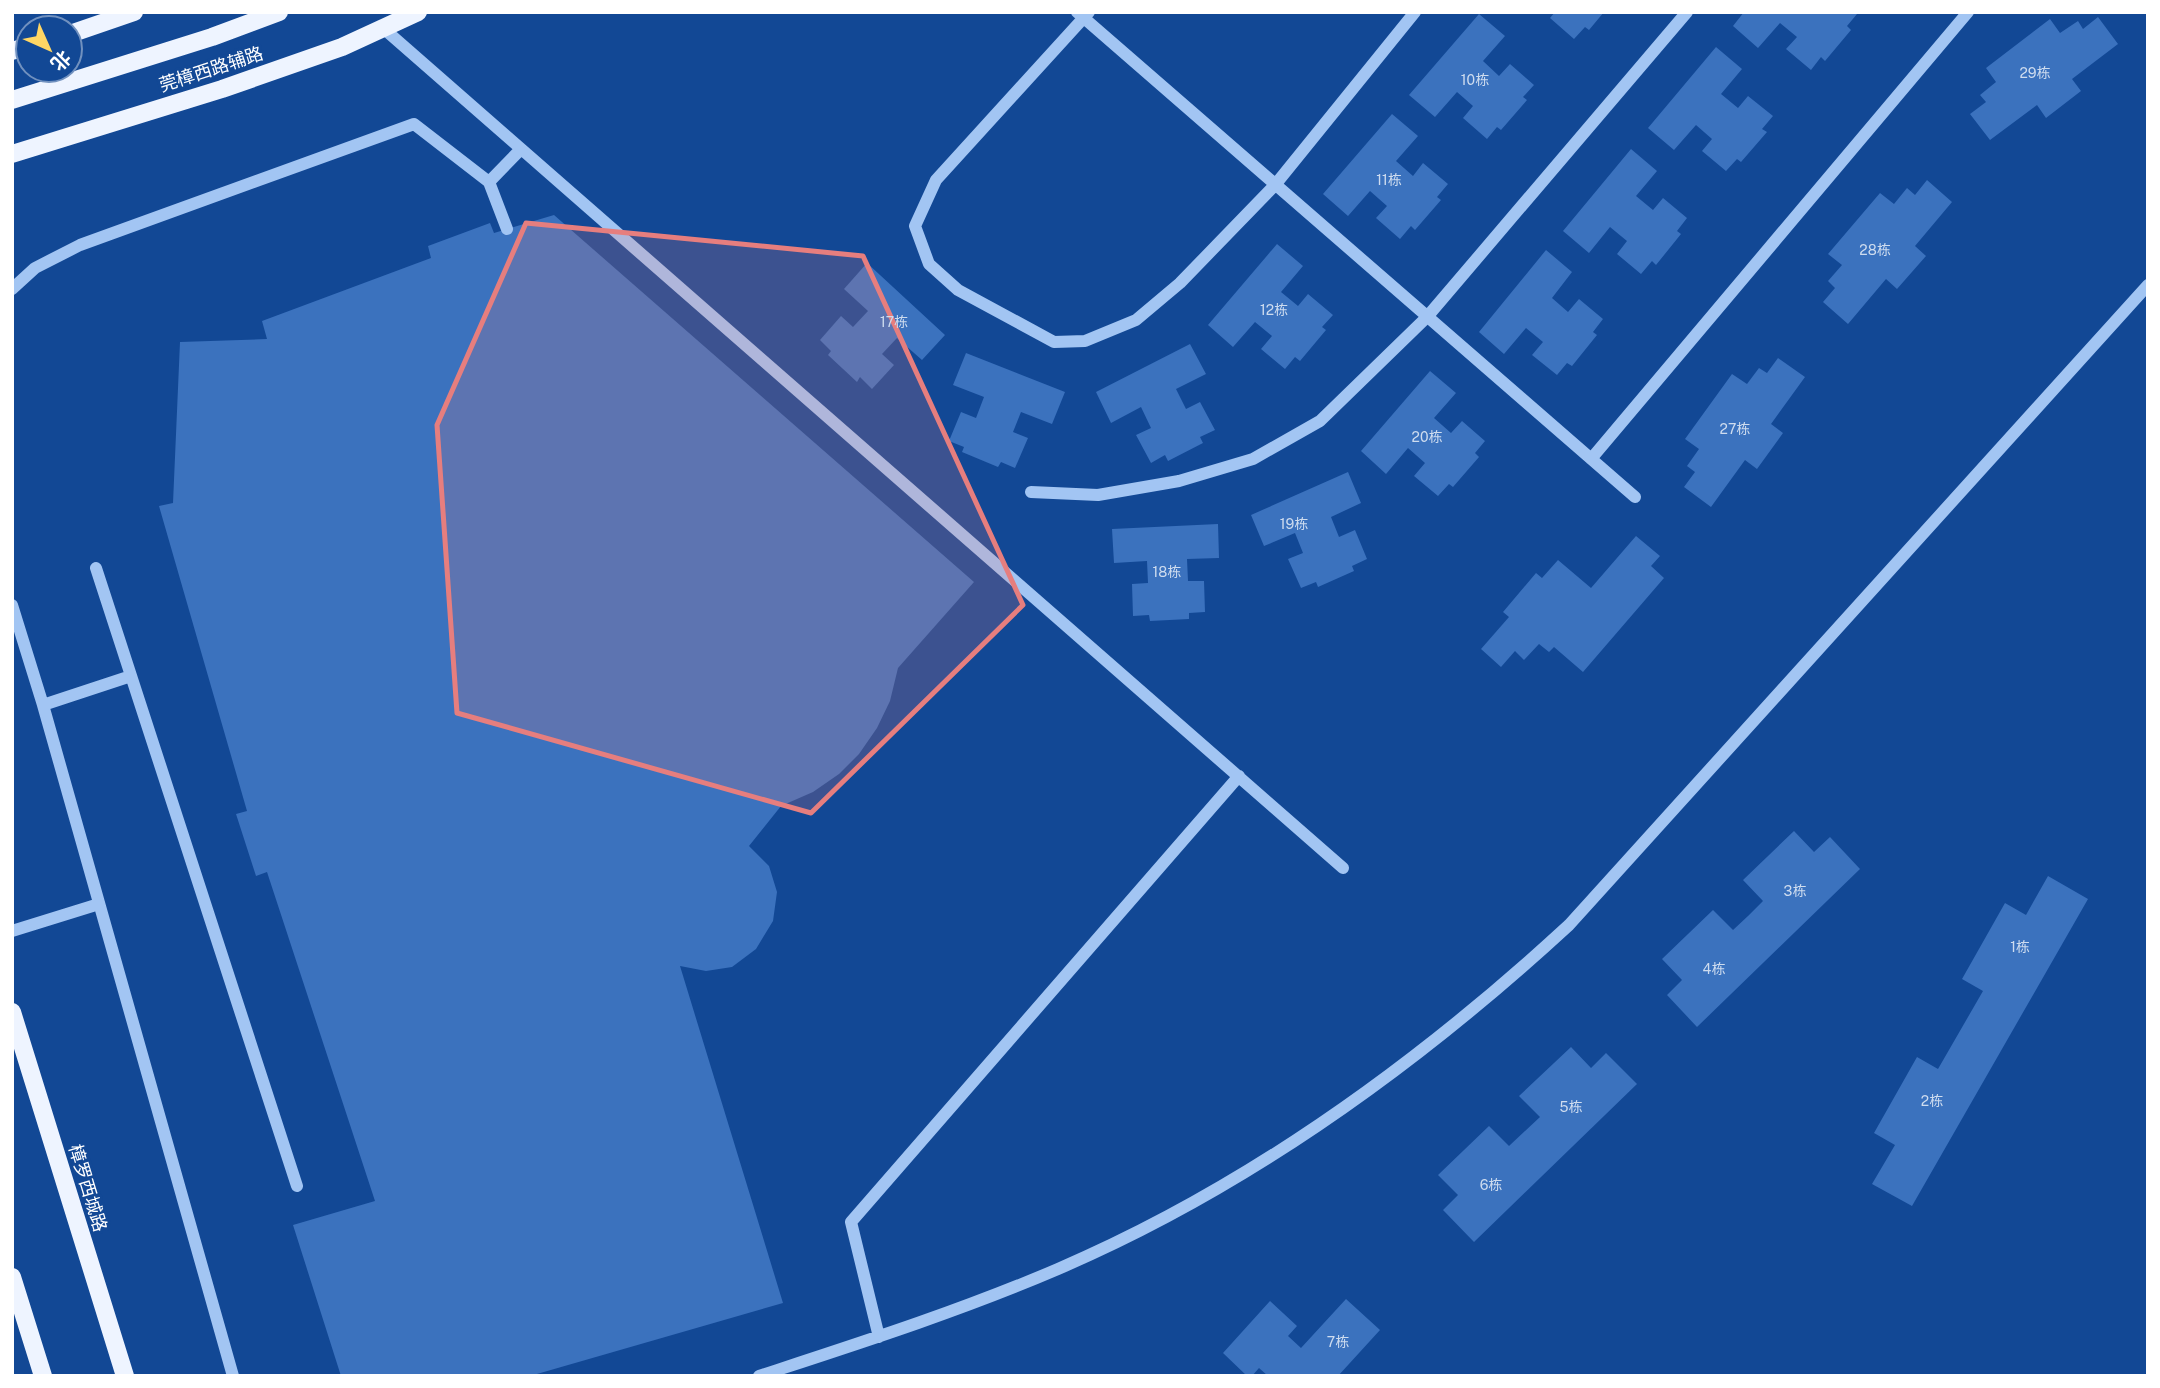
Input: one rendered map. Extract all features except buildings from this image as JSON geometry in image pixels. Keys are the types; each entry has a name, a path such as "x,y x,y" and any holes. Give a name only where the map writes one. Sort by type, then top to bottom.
{"main road":[{"path":"84,29 134,12"},
{"path":"12,100 212,37 279,12"},
{"name":"莞樟西路辅路","path":"12,153 222,89 342,47 418,12"},
{"name":"樟罗西城路","path":"12,1012 125,1376"},
{"path":"12,1277 43,1376"}],"street":[{"path":"1415,12 1275,185 1180,283 1136,320 1085,341 1054,342 958,290 929,264 915,226 936,180 1083,14 1275,185 1634,497"},
{"path":"1031,492 1098,495 1179,481 1254,459 1320,421 1427,317 1687,12"},
{"path":"1591,459 1968,12"},
{"path":"383,28 1343,868"},
{"path":"12,289 36,268 80,245 414,124 489,182 507,229"},
{"path":"489,182 521,149"},
{"path":"759,1376 971,1306 1148,1226 1305,1135 1443,1036 1569,925 2148,285"},
{"path":"96,568 297,1186"},
{"path":"12,605 43,705 233,1376"},
{"path":"43,705 131,676"},
{"path":"879,1337 850,1222 1239,776"},
{"path":"12,931 99,904"}],"highlighted area":[{"path":"526,223 863,256 1023,605 811,813 457,713 437,425"}]}
